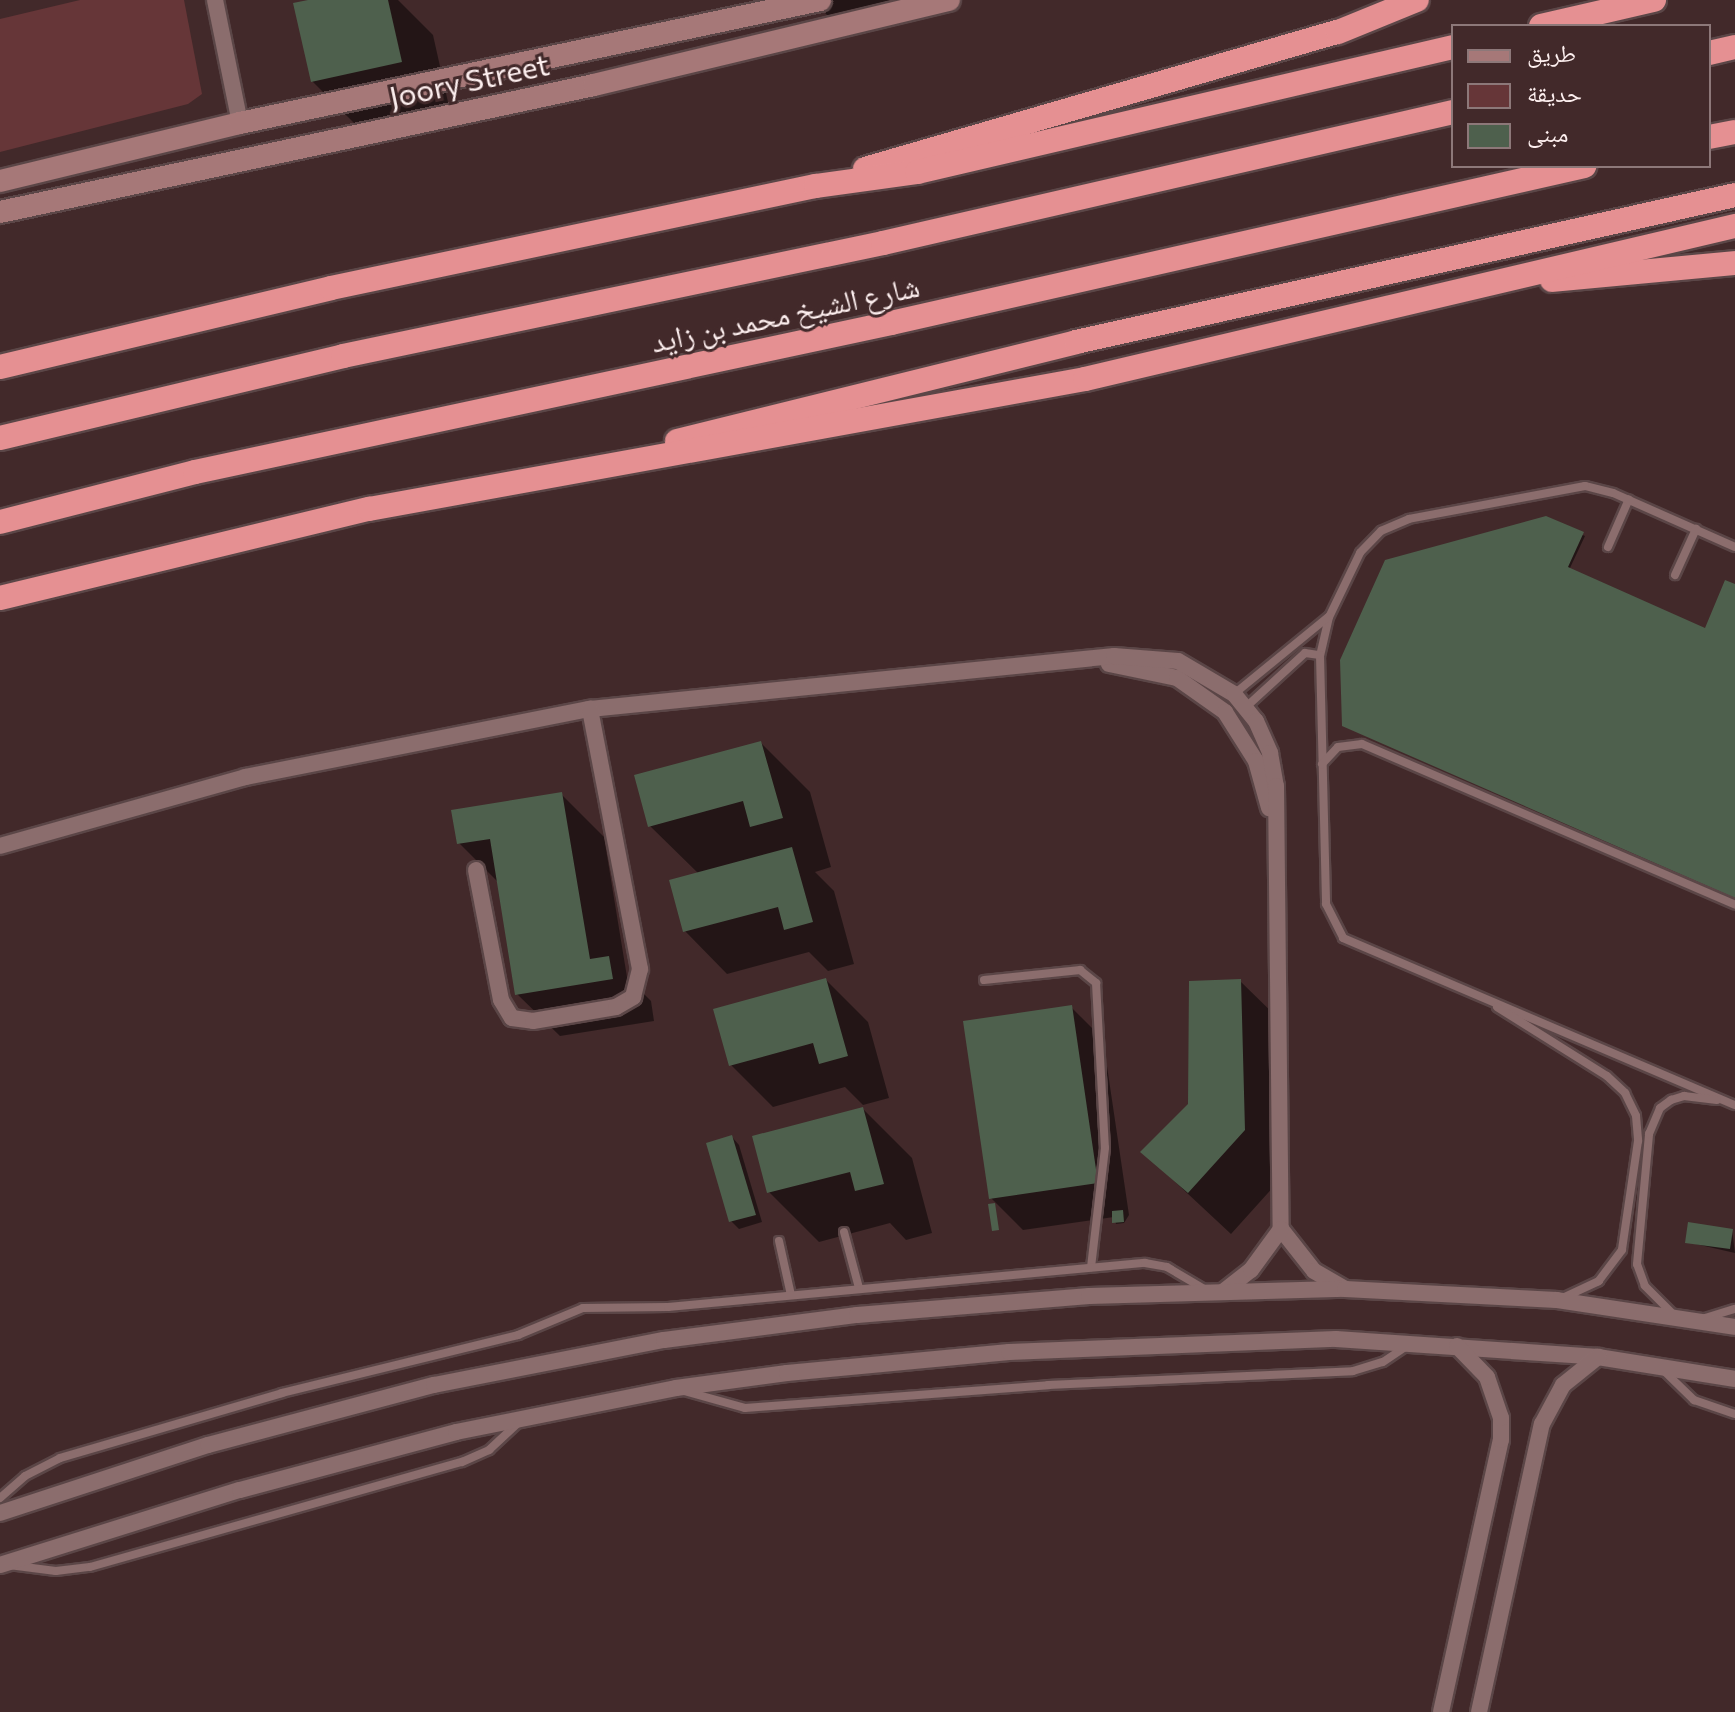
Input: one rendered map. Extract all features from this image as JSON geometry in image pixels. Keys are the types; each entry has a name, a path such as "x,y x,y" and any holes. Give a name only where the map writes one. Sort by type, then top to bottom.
{"highway":[{"path":"816,186 1310,41 1417,0"},
{"path":"1550,24 1654,0"},
{"path":"0,367 331,288 816,186 917,172 1451,47"},
{"path":"1711,53 1735,47"},
{"name":"شارع الشيخ محمد بن زايد","path":"0,438 343,356 883,243 1451,112"},
{"path":"1711,137 1735,132"},
{"name":"شارع الشيخ محمد بن زايد","path":"0,522 195,472 875,327 1575,168"},
{"path":"548,479 771,414 1735,195"},
{"path":"0,598 217,543 1085,379 1735,226"},
{"path":"1474,285 1735,263"}],"street":[{"path":"123,182 138,164 212,146 240,123 215,0"},
{"name":"Joory Street","path":"0,181 240,123 820,0"},
{"name":"Joory Street","path":"0,212 123,182 594,85 949,0"},
{"path":"0,846 245,777 590,709 813,683 1079,662 1130,655 1162,657 1201,670 1234,694 1246,707 1270,753 1275,833 1281,1229 1301,1259 1345,1289"},
{"path":"1079,662 1159,672 1210,699 1248,743 1275,833"},
{"path":"476,870 501,1000 512,1018 533,1021 616,1007 633,997 640,969 590,709"},
{"path":"1217,1292 1251,1270 1281,1229"},
{"path":"0,1513 283,1424 587,1353 857,1315 1089,1296 1345,1289 1557,1300 1735,1327"},
{"path":"2,1564 347,1459 521,1418 676,1388 1009,1352 1336,1339 1598,1357 1735,1379"},
{"path":"1441,1712 1501,1440 1496,1397 1474,1360 1457,1346"},
{"path":"1479,1712 1542,1424 1563,1385 1598,1357"}],"lane":[{"path":"1733,1104 1355,945 1334,928 1326,904 1320,655 1329,617 1360,553 1395,523 1570,487 1599,488 1735,547"},
{"path":"1608,547 1629,499"},
{"path":"1675,575 1696,529"},
{"path":"1234,694 1329,617"},
{"path":"1246,707 1305,653 1320,655"},
{"path":"1321,766 1338,747 1362,744 1735,905"},
{"path":"984,980 1080,970 1096,983 1105,1148 1091,1267"},
{"path":"1487,999 1607,1076 1625,1093 1636,1116 1638,1141 1622,1250 1599,1281 1557,1300"},
{"path":"1676,1317 1645,1286 1637,1264 1652,1120 1671,1100 1684,1096 1733,1104"},
{"path":"844,1232 859,1288"},
{"path":"779,1241 791,1295"},
{"path":"0,1498 25,1476 60,1458 282,1393 518,1335 583,1308 791,1295 1091,1267 1156,1264 1217,1292"},
{"path":"1696,1321 1735,1309"},
{"path":"676,1388 715,1404 745,1408 1048,1385 1353,1371 1383,1362 1409,1344"},
{"path":"1659,1365 1684,1395 1735,1414"},
{"path":"2,1564 38,1571 90,1567 462,1462 501,1441 521,1418"}],"green space":[{"path":"80,0 184,0 202,94 188,104 0,152 0,19"}],"building":[{"path":"308,0 388,0 402,62 311,82 293,3"},
{"path":"1546,516 1584,532 1568,567 1705,628 1725,580 1735,584 1735,898 1342,726 1340,660 1385,560"},
{"path":"761,741 783,818 750,827 743,801 648,827 634,775"},
{"path":"562,792 590,959 609,956 613,979 515,995 490,839 457,844 451,810"},
{"path":"792,847 813,922 784,930 778,907 683,932 669,880"},
{"path":"826,978 848,1056 819,1064 813,1043 729,1066 713,1009"},
{"path":"1241,979 1245,1130 1188,1193 1140,1152 1188,1104 1189,981"},
{"path":"1072,1005 1098,1183 989,1199 963,1021"},
{"path":"863,1107 884,1184 855,1191 850,1172 767,1193 752,1136"},
{"path":"732,1135 756,1215 729,1222 706,1143"},
{"path":"995,1203 999,1230 992,1231 988,1204"},
{"path":"1123,1210 1124,1222 1112,1223 1112,1211"},
{"path":"1688,1222 1733,1229 1730,1249 1685,1243"}]}
